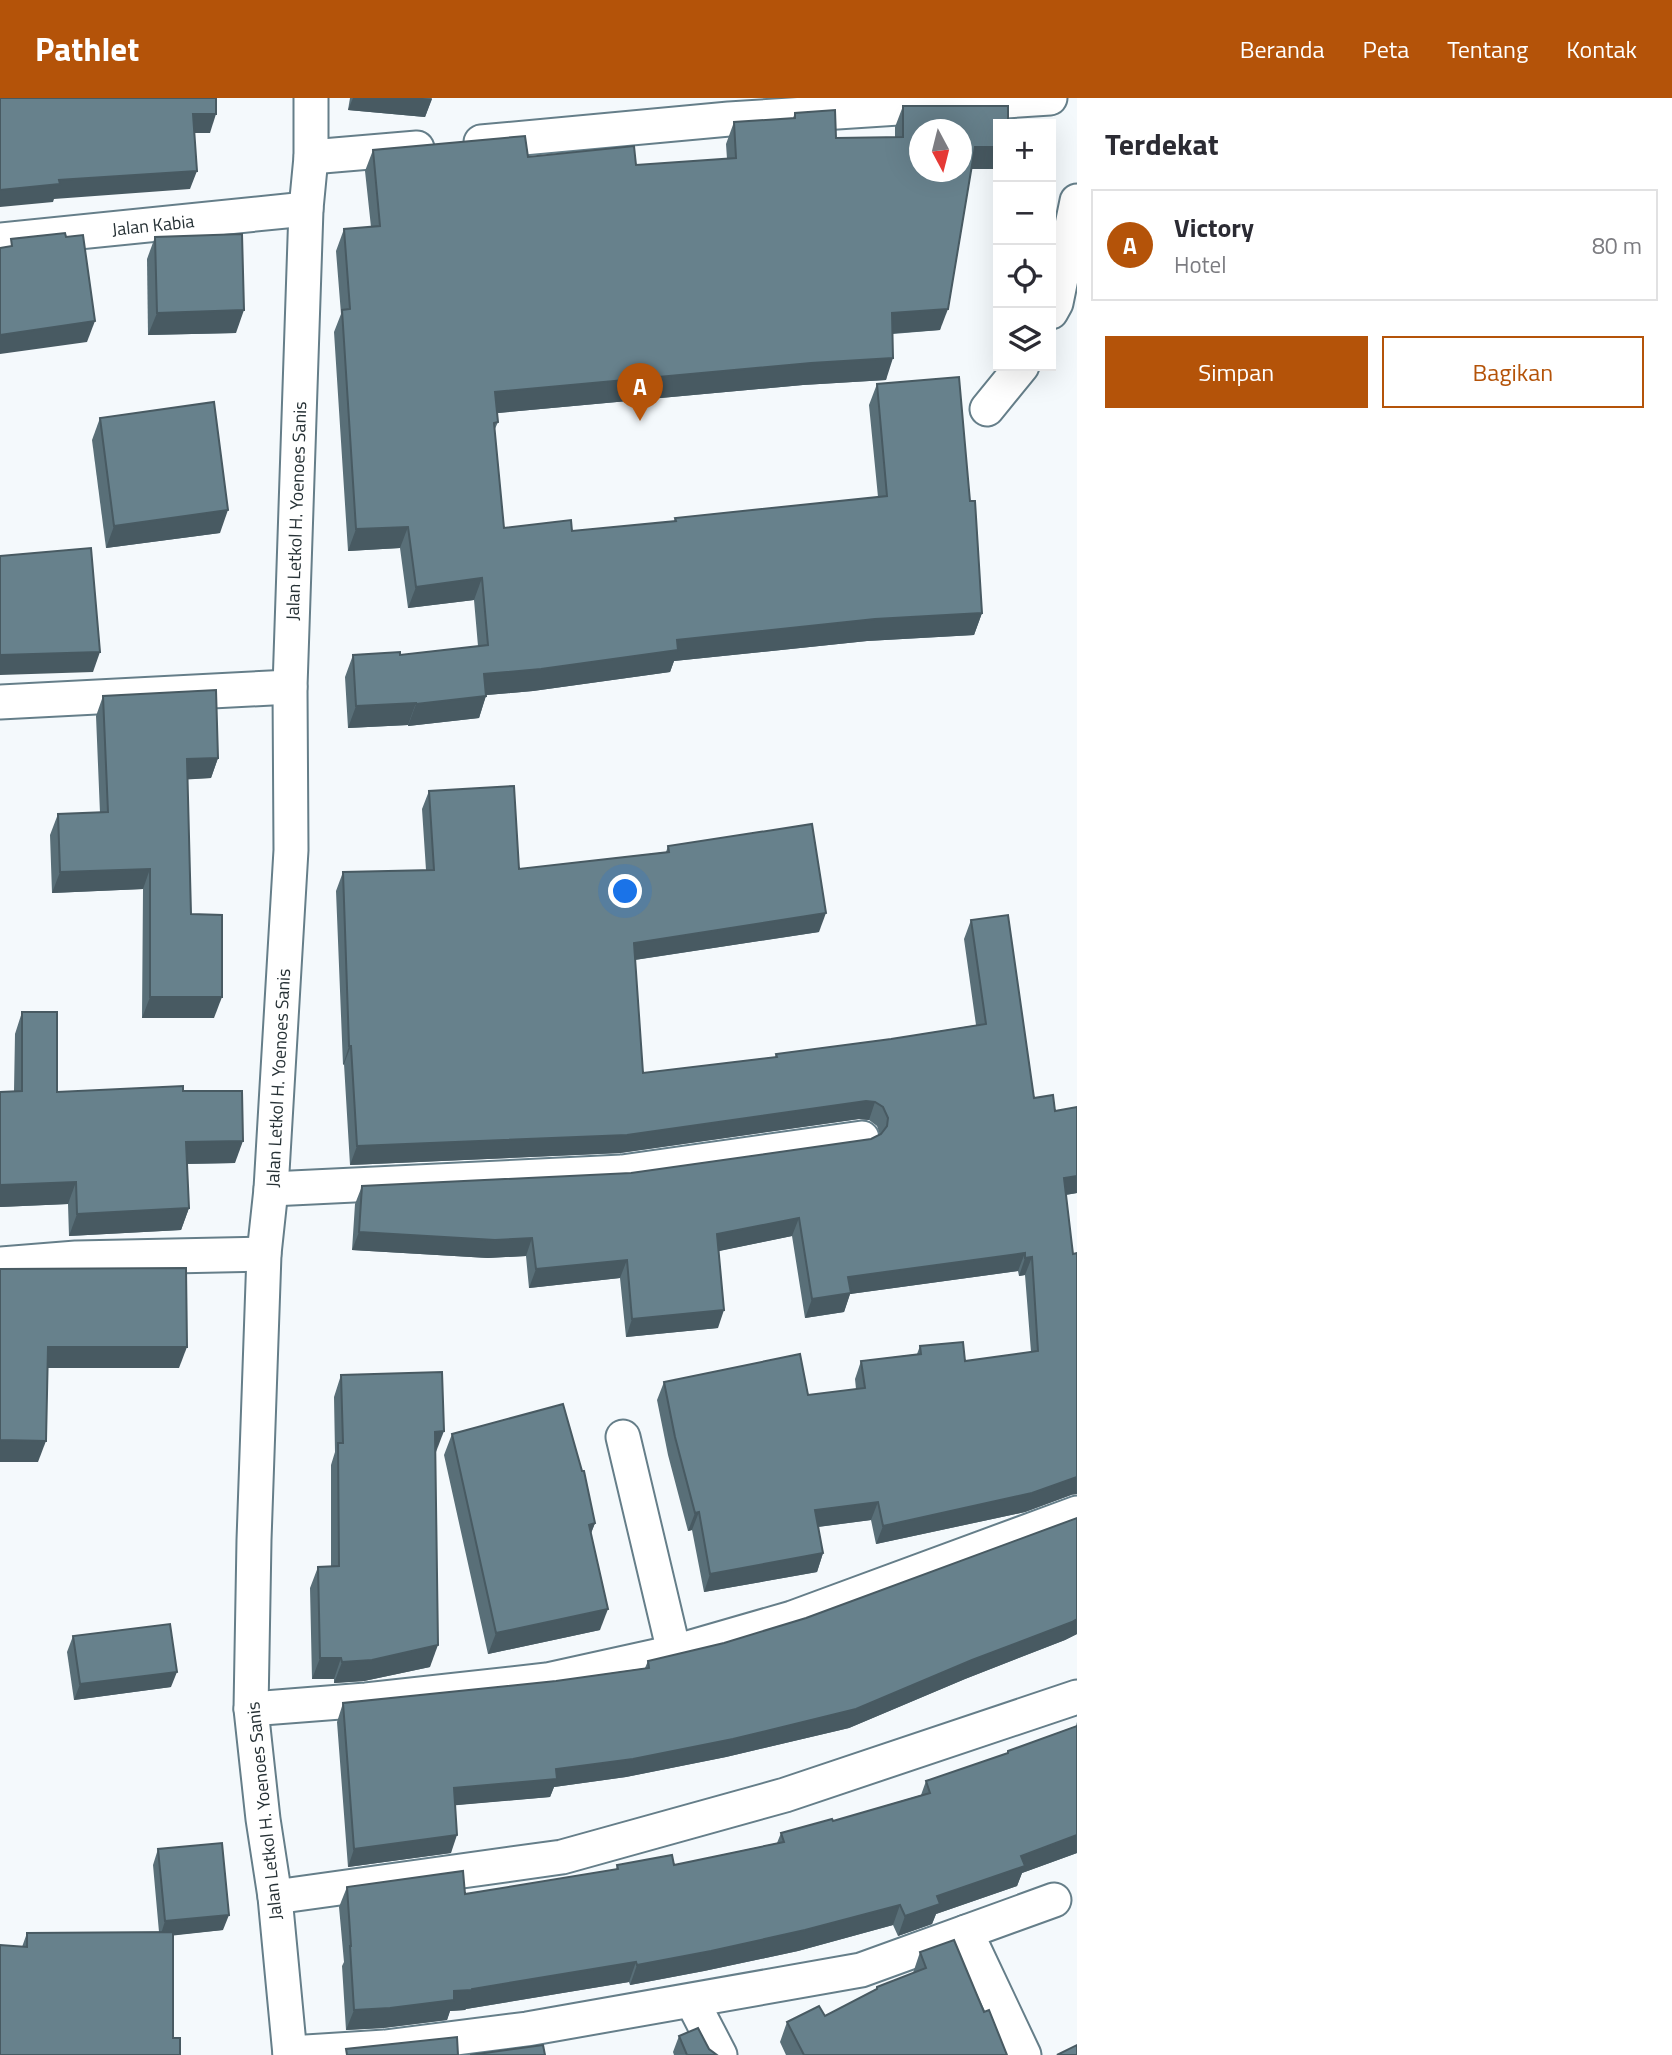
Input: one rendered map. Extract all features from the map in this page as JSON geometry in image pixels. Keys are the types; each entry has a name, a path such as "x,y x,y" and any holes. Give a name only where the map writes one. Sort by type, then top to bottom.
{"street":[{"name":"Jalan Letkol H. Yoenoes Sanis","path":"290,2054 275,1897 251,1709 264,1254 271,1189 291,850 290,687 306,209 311,157 311,98"},
{"path":"311,157 952,101 1050,98"},
{"path":"1052,308 1077,201"},
{"name":"Jalan Kabia","path":"0,240 306,209"},
{"path":"987,409 1018,371"},
{"path":"0,702 290,687"},
{"path":"271,1189 622,1171 862,1138"},
{"path":"0,1264 76,1258 264,1254"},
{"path":"623,1437 674,1652"},
{"path":"251,1709 366,1700 547,1680 674,1652 792,1618 1077,1513"},
{"path":"275,1897 562,1857 785,1795 1077,1697"},
{"path":"290,2054 385,2047 527,2029 860,1970 1054,1899"},
{"path":"966,1932 1024,2055"},
{"path":"692,2001 720,2055"}],"building":[{"path":"0,98 216,98 216,114 193,114 197,171 59,180 60,184 0,190"},
{"path":"903,106 1008,106 1008,119 993,119 993,147 975,147 972,165 972,119 909,119 909,182 969,182 948,309 892,313 893,358 495,392 498,422 494,423 504,528 571,520 572,531 887,496 877,384 959,377 970,501 975,501 982,613 875,619 677,640 678,650 484,674 486,696 416,704 356,706 353,655 400,652 400,655 488,645 482,578 416,587 408,527 356,529 342,310 350,309 344,229 380,226 373,150 525,136 528,157 634,146 636,165 736,158 734,122 795,118 795,113 835,110 836,138 903,137"},
{"path":"65,233 66,237 83,235 95,321 0,335 0,248 12,246 11,239"},
{"path":"242,234 244,310 157,313 155,237"},
{"path":"214,402 228,510 114,526 100,418"},
{"path":"91,548 100,652 0,655 0,556"},
{"path":"216,690 218,758 187,759 191,914 222,915 222,997 150,997 150,869 60,872 58,814 108,812 103,696"},
{"path":"514,786 519,869 669,852 668,846 812,824 826,913 634,943 643,1073 777,1057 776,1054 986,1024 971,920 1008,915 1034,1098 1053,1095 1055,1111 1077,1107 1077,1176 1064,1178 1073,1254 1077,1253 1077,1477 1032,1493 883,1526 878,1502 815,1510 823,1553 710,1574 699,1512 695,1513 664,1382 800,1354 808,1395 865,1388 861,1361 921,1354 920,1346 963,1342 965,1361 1038,1351 1032,1257 1025,1258 1025,1253 848,1277 851,1293 812,1299 799,1218 717,1234 724,1310 632,1319 627,1260 536,1269 532,1238 495,1240 359,1232 362,1186 631,1173 871,1139 881,1134 887,1126 888,1118 883,1107 866,1101 627,1135 357,1146 349,1046 343,872 434,870 429,791"},
{"path":"22,1012 57,1012 57,1092 183,1086 183,1091 242,1091 243,1141 186,1142 189,1208 77,1214 76,1182 0,1185 0,1092 22,1091"},
{"path":"186,1268 187,1347 48,1347 46,1441 0,1440 0,1269"},
{"path":"442,1372 444,1431 435,1432 438,1645 372,1660 342,1662 341,1658 320,1658 318,1567 339,1566 338,1443 343,1443 341,1375"},
{"path":"563,1404 584,1471 595,1523 589,1525 608,1609 496,1633 452,1434"},
{"path":"1077,1518 1077,1619 1072,1622 972,1660 856,1709 733,1739 633,1759 556,1769 557,1779 454,1788 457,1835 354,1849 343,1703 556,1681 649,1668 648,1661 724,1643 806,1618"},
{"path":"170,1624 177,1672 80,1684 73,1636"},
{"path":"1077,1726 1077,1835 1021,1856 1025,1866 937,1896 940,1904 905,1916 900,1905 805,1930 637,1965 636,1962 454,1991 454,2000 354,2010 347,1887 463,1871 465,1894 618,1869 617,1865 672,1855 674,1865 784,1842 781,1833 930,1793 926,1781"},
{"path":"222,1843 229,1915 165,1921 158,1849"},
{"path":"173,1932 173,2038 180,2038 180,2055 0,2055 0,1945 27,1947 27,1933"},
{"path":"954,1940 984,2012 989,2010 1007,2055 804,2055 787,2022 819,2006 825,2016 877,1987 926,1968 920,1952"},
{"path":"698,2028 709,2049 717,2055 687,2055 679,2036"},
{"path":"457,2037 458,2055 347,2055 346,2049"},
{"path":"543,2045 545,2055 470,2055"},
{"path":"1077,2045 1077,2055 1057,2055"}],"place":[{"name":"Victory","path":"640,421"}]}
